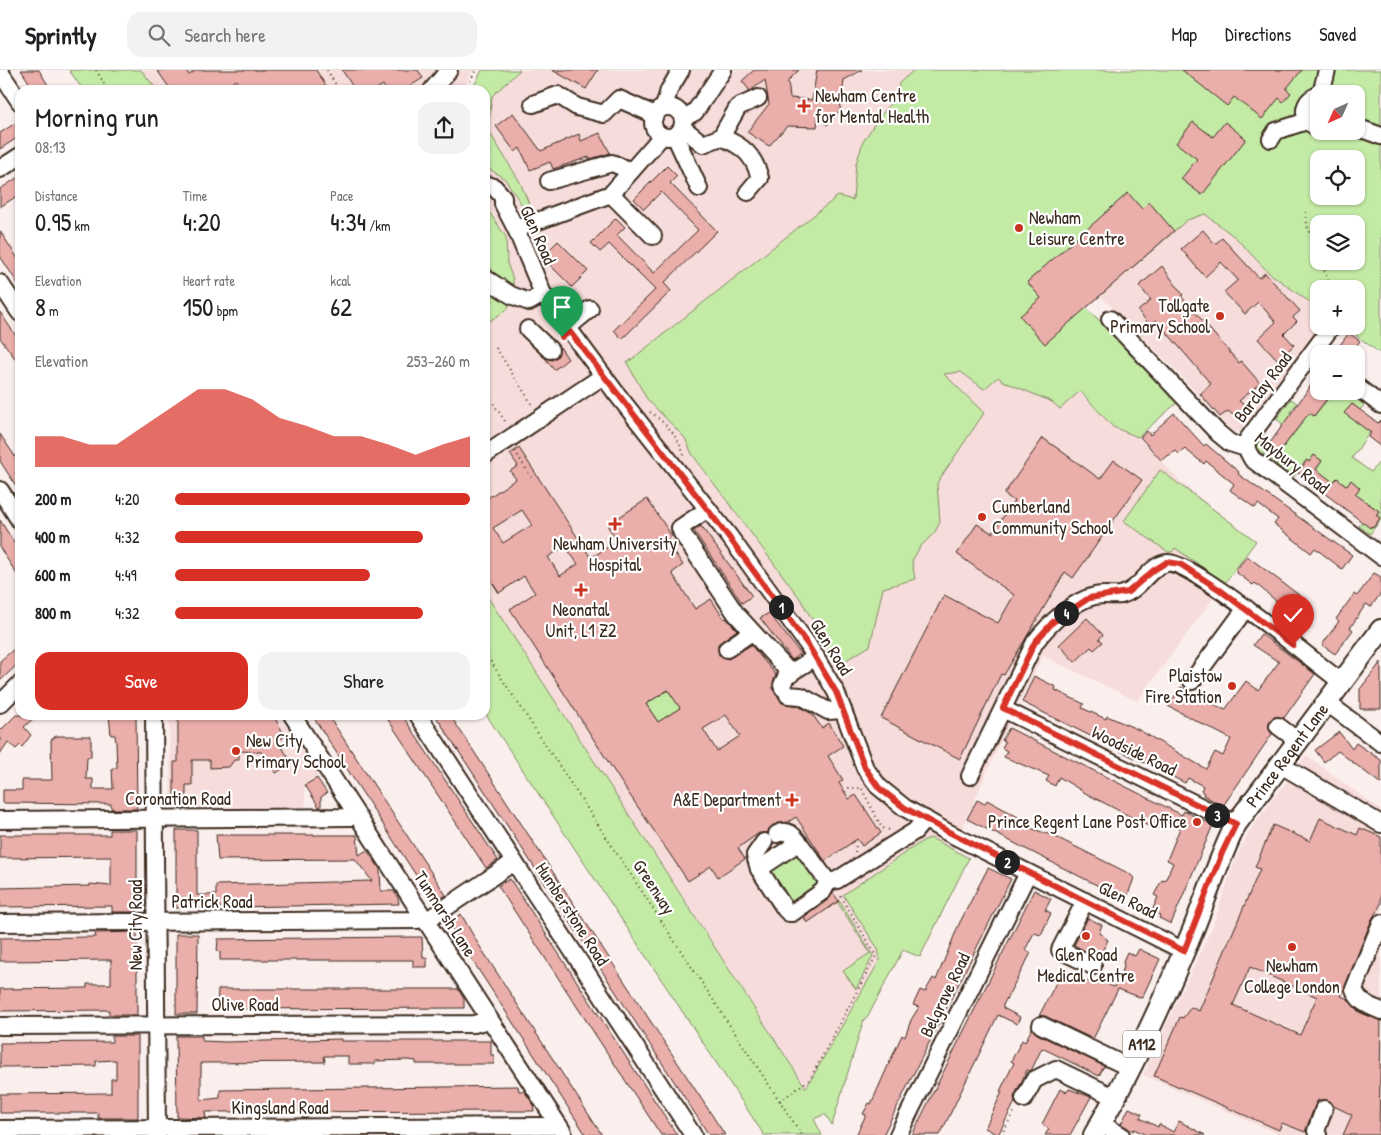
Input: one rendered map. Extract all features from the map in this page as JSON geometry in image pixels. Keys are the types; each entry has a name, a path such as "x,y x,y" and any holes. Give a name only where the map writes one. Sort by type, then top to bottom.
{"main road":[{"name":"Prince Regent Lane","path":"1097,1130 1130,1068 1184,951 1222,853 1236,824 1297,740 1381,632"}],"street":[{"path":"682,70 669,90 653,125 676,130 703,144 721,137 738,107 758,98"},
{"path":"516,229 611,194 631,171 695,112 722,70"},
{"path":"1323,85 1327,70"},
{"path":"0,72 15,94"},
{"path":"533,104 558,95 577,107 604,114 619,99 659,111 677,110 676,130 699,188"},
{"path":"1310,99 1306,105 1304,116 1310,122"},
{"path":"1271,140 1276,131 1310,125"},
{"path":"1365,130 1381,136"},
{"path":"721,137 732,141 755,160 760,178 748,192"},
{"path":"0,169 15,159"},
{"path":"549,182 612,163 631,171"},
{"name":"Glen Road","path":"490,194 497,202 503,204 516,229 543,294 603,376 708,510 816,657 843,710 859,756 871,778 890,797 925,820 1184,951"},
{"path":"611,194 653,236"},
{"path":"490,281 529,302 543,294"},
{"path":"0,283 15,306"},
{"path":"528,329 549,348 590,309"},
{"name":"Maybury Road","path":"1110,319 1230,443 1246,448 1252,459 1381,556"},
{"name":"Barclay Road","path":"1246,448 1248,439 1297,371 1310,362"},
{"path":"490,452 603,376"},
{"path":"1365,393 1381,405"},
{"path":"0,490 15,513"},
{"path":"708,510 680,528 736,614 752,632 787,685 828,711 843,710"},
{"path":"970,776 1008,711 1035,642 1053,622 1082,602 1097,596 1128,592 1154,570 1167,562 1180,564 1220,590 1341,682"},
{"path":"1192,681 1246,608"},
{"path":"727,649 752,632"},
{"path":"787,685 816,657"},
{"path":"1,701 15,688"},
{"path":"1326,702 1381,743"},
{"name":"Woodside Road","path":"1008,711 1236,824"},
{"name":"New City Road","path":"154,720 157,1132"},
{"name":"Tunmarsh Lane","path":"295,720 562,1130"},
{"name":"Humberstone Road","path":"421,720 693,1135"},
{"path":"1278,726 1297,740"},
{"path":"1279,764 1381,824"},
{"name":"Coronation Road","path":"0,820 351,817 356,814"},
{"path":"834,887 792,833 785,831 770,838 754,855 759,869 788,913 823,891 834,887 838,880 915,831 925,820"},
{"path":"759,869 795,845 800,844"},
{"path":"424,919 514,862"},
{"name":"Belgrave Road","path":"898,1135 1028,873"},
{"path":"1085,902 1060,950 1093,966"},
{"name":"Patrick Road","path":"0,923 424,919"},
{"path":"1381,923 1354,989 1357,998 1362,1003 1381,1011"},
{"name":"Olive Road","path":"0,1026 466,1024 489,1020"},
{"path":"1041,1026 1130,1068"},
{"path":"1024,1099 1034,1080 1056,1069 1114,1097"},
{"path":"1318,1135 1316,1131 1324,1109"},
{"name":"Kingsland Road","path":"0,1129 157,1132 562,1130"},
{"path":"1097,1130 1121,1135"}],"path":[{"path":"96,70 105,85"},
{"path":"327,70 336,85"},
{"path":"468,85 476,70"},
{"path":"1306,212 1307,226 1310,233"},
{"path":"496,348 537,412"},
{"path":"490,398 511,430"},
{"path":"513,449 531,477"},
{"name":"Greenway","path":"490,661 802,1135"},
{"path":"845,792 849,788 862,788 865,786"},
{"path":"862,788 884,828"},
{"path":"780,1101 810,1079 876,956 834,887"},
{"path":"1001,1135 1020,1100 1024,1099"}],"shaded area":[{"path":"111,70 473,70 465,85 121,85"},
{"path":"520,70 914,70 899,83 898,95 877,120 892,288 1003,381 1053,402 1079,391 1113,427 1138,437 1185,486 1256,541 1137,701 1043,656 1013,714 955,844 954,851 969,858 920,957 903,950 894,969 880,961 807,1088 490,601 490,97"},
{"name":"Tollgate Primary School","path":"1208,199 1268,272 1310,302 1310,335 1314,335 1239,433 1231,430 1171,365 1100,296"},
{"name":"New City Primary School","path":"169,720 282,720 318,775 304,784 306,807 173,808 171,806"},
{"name":"Newham College London","path":"1306,755 1381,810 1381,1135 1280,1135 1143,1075 1213,925 1235,861 1250,830"}],"green space":[{"path":"69,70 141,70 153,85 80,85"},
{"path":"482,70 520,70 492,96 490,113 490,85 474,85"},
{"path":"914,70 1381,70 1381,354 1356,335 1365,335 1365,280 1310,280 1310,302 1268,272 1236,238 1205,214 1187,220 1086,308 1138,356 1179,401 1138,437 1113,427 1080,391 1060,409 1052,402 1003,381 998,377 984,389 961,372 944,374 984,413 937,483 940,522 935,532 920,547 912,561 915,579 883,588 870,646 841,663 836,661 801,600 692,454 685,438 647,399 627,363 838,196 853,200 856,164 863,142 877,120 898,95 899,83"},
{"path":"490,133 520,182 531,209 524,208 505,179 490,169"},
{"path":"490,213 506,237 507,263 513,279 513,290 490,267"},
{"path":"490,290 509,299 508,309 490,321"},
{"path":"1291,399 1297,403 1290,412 1301,419 1310,413 1314,416 1327,400 1358,400 1364,405 1360,410 1352,404 1345,413 1370,432 1352,458 1371,472 1381,460 1381,497 1379,500 1381,501 1381,519 1370,534 1359,526 1362,522 1370,527 1374,527 1380,518 1377,515 1379,511 1364,501 1353,498 1360,488 1351,481 1343,491 1345,484 1337,478 1333,483 1316,470 1322,461 1314,455 1309,462 1306,460 1294,477 1255,448 1263,436 1271,442 1265,451 1275,458 1301,424 1284,425 1276,419"},
{"path":"1160,470 1256,541 1225,583 1175,548 1172,552 1168,552 1124,521"},
{"path":"490,601 806,1088 880,960 878,949 844,894 924,840 931,838 969,858 920,957 903,950 867,1018 864,1019 832,1125 825,1114 814,1119 822,1135 764,1135 490,720"},
{"path":"668,690 680,708 658,722 646,704"},
{"path":"795,853 799,853 819,878 818,885 800,900 793,902 787,899 771,874 772,870"},
{"path":"840,902 873,956 856,989 843,971 870,953 838,903"}],"building":[{"path":"21,70 39,70 48,85 31,85"},
{"path":"157,70 186,70 189,75 197,70 316,70 325,85 239,85 236,80 228,85 168,85"},
{"path":"342,70 418,70 423,78 412,85 352,85"},
{"path":"552,70 598,70 586,89"},
{"name":"Newham Centre for Mental Health","path":"754,70 799,70 788,81 790,98 812,100 817,70 862,70 844,80 840,111 827,125 818,117 817,127 787,126 769,146 747,132 769,104 765,80 750,91 742,81"},
{"path":"1182,70 1302,70 1286,89 1291,93 1283,102 1279,98 1262,119 1234,97 1227,106"},
{"path":"513,113 541,151 579,134 581,141 600,133 610,153 590,159 589,157 553,169 550,162 530,170 520,148 515,152 496,126"},
{"path":"1193,122 1213,137 1225,122 1246,139 1202,195 1181,179 1197,159 1176,143"},
{"path":"15,123 15,139 0,149 0,133"},
{"path":"667,166 677,176 670,183 717,231 664,283 671,291 622,339 614,330 655,290 609,244 600,252 591,243 616,218 625,227 617,235 654,273 698,230 661,192 644,209 634,199"},
{"path":"15,179 15,197 0,207 0,189"},
{"path":"1128,193 1142,209 1149,202 1174,231 1045,344 1020,316 1041,298 1027,282"},
{"path":"1203,230 1215,244 1222,238 1259,278 1265,273 1300,311 1293,317 1297,321 1284,334 1294,345 1278,360 1258,339 1276,322 1258,302 1245,314 1224,292 1238,280 1221,262 1205,277 1181,249"},
{"path":"0,231 15,254 15,279 0,256"},
{"path":"558,241 588,271 572,287 542,257"},
{"path":"1162,266 1183,295 1181,296 1239,363 1241,361 1260,383 1239,401 1250,409 1241,421 1228,411 1220,417 1200,394 1211,384 1156,320 1150,325 1138,311 1151,300 1139,286"},
{"path":"0,312 15,334 15,358 0,338"},
{"path":"1347,335 1352,335 1360,341 1357,345 1340,345"},
{"path":"560,347 568,359 554,370 545,358 552,360 557,357"},
{"path":"1310,387 1310,400 1326,400 1314,416 1310,413 1306,417 1275,458 1265,450"},
{"path":"1352,404 1378,423 1381,420 1381,447 1368,437 1371,433 1344,413"},
{"path":"1174,413 1204,446 1206,444 1239,472 1238,474 1352,555 1342,569 1315,548 1311,553 1274,524 1278,519 1258,504 1255,508 1230,490 1234,484 1206,461 1204,464 1185,449 1179,454 1176,451 1161,460 1140,437 1147,431 1150,435"},
{"path":"0,434 15,456 15,484 0,461"},
{"path":"1043,438 1100,479 1114,460 1142,480 1073,578 1065,572 1004,675 1001,674 960,759 881,718 944,595 998,623 1014,595 957,554 977,524 992,533 1014,501 1004,494"},
{"name":"Newham University Hospital","path":"519,448 591,558 617,541 607,525 647,499 672,536 666,540 683,565 672,573 695,609 711,599 724,619 726,618 737,630 718,644 719,655 728,659 751,645 776,675 773,688 782,703 798,706 812,714 822,728 829,723 843,746 828,756 843,780 839,783 849,799 856,795 881,833 862,846 857,839 825,861 796,817 788,822 773,825 767,833 759,833 738,848 745,859 718,877 711,866 688,881 623,785 510,609 535,593 524,576 499,593 490,579 490,497 516,479 510,471 518,466 510,454","holes":["522,510 532,525 503,543 493,528","565,546 578,564 560,576 548,557","668,690 680,708 658,722 646,704","726,715 740,736 717,751 703,729"]},
{"path":"1314,455 1322,461 1316,469 1333,482 1337,478 1347,486 1351,480 1360,488 1355,494 1379,511 1376,515 1380,518 1374,527 1371,526 1370,528 1298,473 1307,460 1309,462"},
{"path":"0,520 15,544 15,571 0,548"},
{"path":"701,526 752,596 742,603 694,531"},
{"path":"1247,556 1303,598 1293,612 1291,610 1289,612 1255,583 1253,585 1237,573 1236,570"},
{"path":"1374,573 1381,577 1381,593 1371,607 1366,604 1350,628 1353,630 1335,654 1322,645 1339,621 1336,619 1354,594 1357,596"},
{"path":"769,613 800,653 792,660 760,618"},
{"path":"1087,618 1103,635 1099,639 1103,642 1094,650 1091,647 1075,662 1059,645"},
{"path":"1261,634 1315,674 1284,718 1274,717 1270,720 1269,730 1272,734 1223,806 1203,795 1204,793 1201,791 1203,786 1188,778 1185,783 1022,702 1034,676 1056,687 1055,690 1084,704 1082,708 1106,719 1107,716 1139,730 1206,769 1215,752 1223,756 1231,739 1168,706 1181,687 1225,710 1246,681 1258,690 1279,662 1253,645"},
{"path":"15,648 15,667 0,681 0,661"},
{"path":"1381,662 1381,709 1360,709 1360,689"},
{"path":"15,716 15,720 32,720 24,727 31,735 22,747 20,745 16,749 8,742 0,754 0,731"},
{"path":"110,720 136,720 137,809 111,809 111,804 3,803 3,790 22,790 22,780 52,780 51,740 56,736 91,736 91,757 87,757 86,779 93,779 93,789 113,789 112,768 117,768 115,735 111,735"},
{"path":"178,720 276,720 285,736 278,741 292,763 276,773 261,752 239,751 239,760 234,760 229,767 210,768 210,760 192,760 192,785 186,785 186,801 174,801 174,762 178,762"},
{"path":"315,720 331,720 446,895 434,903"},
{"path":"388,720 405,720 498,860 486,868"},
{"path":"438,720 453,720 725,1135 709,1135"},
{"path":"1009,728 1182,815 1184,811 1213,825 1171,924 1159,918 1160,915 1152,911 1158,897 1154,895 1162,880 1165,881 1173,863 1167,860 1180,828 1164,821 1160,828 1154,829 1059,777 1055,786 1046,781 1049,776 1004,757 1007,751 1002,748 1005,742 1002,740"},
{"path":"1339,732 1352,749 1356,743 1381,760 1381,784 1338,751 1324,762 1315,750"},
{"path":"317,778 327,793 321,797 321,807 319,807 305,785"},
{"path":"977,800 985,804 987,800 1027,822 1025,826 1056,837 1130,874 1134,878 1126,900 967,819"},
{"name":"Newham College London","path":"1320,818 1357,835 1360,828 1381,837 1381,904 1372,919 1341,996 1348,999 1359,1012 1381,1021 1379,1135 1343,1135 1352,1115 1334,1106 1327,1100 1318,1100 1305,1132 1282,1123 1279,1130 1154,1076 1180,1017 1183,1018 1191,1007 1199,1011 1260,869 1255,867 1273,825 1310,841","holes":["1250,967 1317,997 1300,1035 1233,1005"]},
{"path":"110,830 137,830 137,912 112,912 112,906 0,907 0,888 90,886 90,884 111,886 111,857 0,858 0,835 110,835"},
{"path":"176,830 197,830 197,895 216,895 216,885 372,881 355,859 218,860 216,835 357,835 359,855 367,850 380,869 381,891 394,891 399,904 176,908"},
{"path":"988,868 1011,879 883,1135 856,1135 866,1115 863,1114 869,1103 871,1104 902,1035 905,1037 911,1020 919,1007 913,1005 920,990 925,992 933,978 936,980 959,924"},
{"path":"510,879 677,1135 661,1135 498,886"},
{"path":"1034,890 1051,899 1045,910 1051,913 1041,935 1034,933 1025,950 1031,953 1003,1005 1003,1008 1020,1017 1017,1024 998,1015 940,1135 912,1135"},
{"path":"833,893 839,901 807,923 804,917 829,899"},
{"path":"461,914 477,942 602,1135 586,1135 448,923"},
{"name":"Glen Road Medical Centre","path":"1088,918 1102,925 1099,933 1108,940 1099,958 1074,945"},
{"path":"137,932 137,1015 109,1015 109,1010 0,1011 0,989 87,988 87,984 111,984 111,960 0,961 0,938 96,937 95,933"},
{"path":"176,934 198,934 197,1014 176,1014"},
{"path":"422,937 423,958 427,958 427,967 413,967 413,960 220,960 220,952 217,951 218,939"},
{"path":"1139,949 1160,959 1142,998 1118,989 1093,1039 1045,1016 1039,1016 1063,969 1089,982 1091,979 1114,987 1124,967 1123,961 1127,952 1135,956"},
{"path":"218,989 458,989 464,999 464,1008 217,1009"},
{"path":"1032,1028 1037,1034 1104,1066 1099,1076 1042,1048 1031,1071 1027,1070 1014,1097 1015,1102 998,1135 985,1128 1014,1063 1011,1061 1022,1040 1025,1042"},
{"path":"112,1036 138,1036 138,1118 98,1118 98,1113 0,1113 0,1094 111,1093 111,1079 116,1079 116,1060 96,1061 96,1066 0,1067 0,1043 112,1042"},
{"path":"176,1036 202,1036 202,1041 226,1042 341,1039 341,1041 491,1041 491,1055 494,1055 494,1064 416,1064 416,1061 408,1060 375,1061 375,1064 348,1064 348,1056 324,1056 325,1062 201,1063 201,1100 220,1098 220,1090 518,1086 519,1091 524,1091 533,1104 534,1111 205,1112 206,1118 177,1117"},
{"path":"1060,1089 1067,1092 1069,1089 1091,1097 1070,1135 1045,1135 1049,1129 1042,1124"},
{"path":"1129,1108 1142,1114 1140,1118 1158,1127 1159,1124 1173,1132 1179,1121 1205,1135 1146,1135 1134,1129 1133,1131 1121,1124"}],"place":[{"name":"Newham Centre for Mental Health","path":"804,106"},
{"name":"Newham Leisure Centre","path":"1019,228"},
{"name":"Tollgate Primary School","path":"1220,316"},
{"name":"Cumberland Community School","path":"982,517"},
{"name":"Newham University Hospital","path":"615,524"},
{"name":"Neonatal Unit, L1 Z2","path":"581,590"},
{"name":"Plaistow Fire Station","path":"1232,686"},
{"name":"New City Primary School","path":"236,751"},
{"name":"A&E Department","path":"792,800"},
{"name":"Prince Regent Lane Post Office","path":"1197,822"},
{"name":"Glen Road Medical Centre","path":"1086,936"},
{"name":"Newham College London","path":"1292,947"}],"route":[{"path":"562,337 570,332 728,536 808,645 836,692 859,756 879,788 905,808 925,820 1184,951 1222,853 1236,824 1003,708 1035,642 1053,622 1089,598 1121,594 1134,589 1154,570 1167,562 1180,564 1190,570 1246,608 1293,645"}]}
